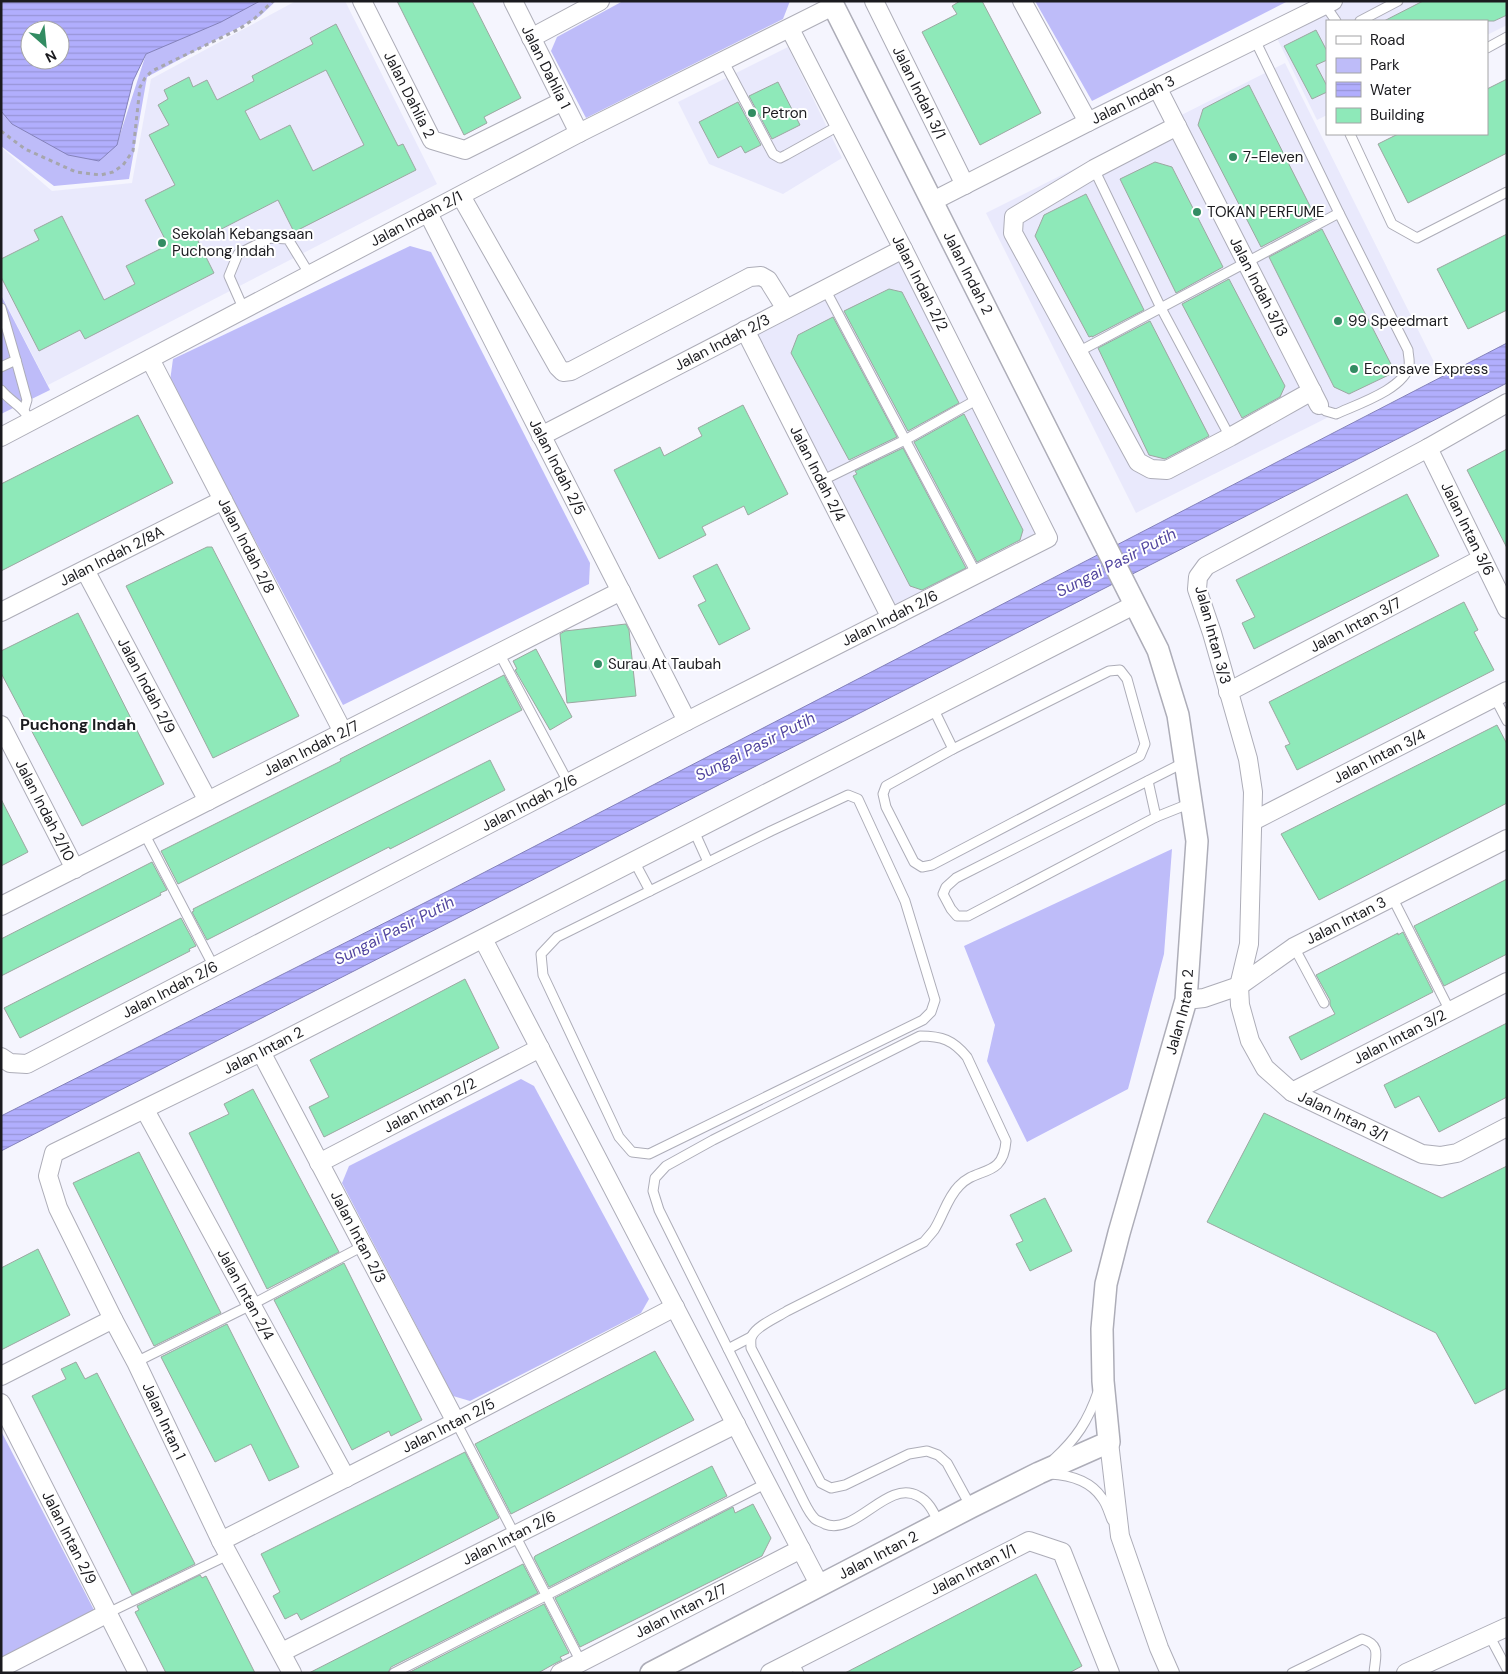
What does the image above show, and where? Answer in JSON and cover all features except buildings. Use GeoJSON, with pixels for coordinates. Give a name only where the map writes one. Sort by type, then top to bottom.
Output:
{"type":"FeatureCollection","features":[{"type":"Feature","properties":{"kind":"street","name":"Jalan Dahlia 2"},"geometry":{"type":"LineString","coordinates":[[362,1],[432,140],[465,150],[563,101]]}},
{"type":"Feature","properties":{"kind":"street","name":"Jalan Dahlia 1"},"geometry":{"type":"LineString","coordinates":[[513,1],[579,134]]}},
{"type":"Feature","properties":{"kind":"street"},"geometry":{"type":"LineString","coordinates":[[531,38],[600,1]]}},
{"type":"Feature","properties":{"kind":"street"},"geometry":{"type":"LineString","coordinates":[[1022,1],[1088,122]]}},
{"type":"Feature","properties":{"kind":"street","name":"Jalan Indah 3/1"},"geometry":{"type":"LineString","coordinates":[[878,3],[965,185]]}},
{"type":"Feature","properties":{"kind":"street","name":"Jalan Indah 2/1"},"geometry":{"type":"LineString","coordinates":[[1,437],[27,416],[150,359],[579,134],[790,29],[832,4]]}},
{"type":"Feature","properties":{"kind":"street","name":"Jalan Indah 2"},"geometry":{"type":"LineString","coordinates":[[832,4],[1125,584]]}},
{"type":"Feature","properties":{"kind":"street","name":"Jalan Indah 3"},"geometry":{"type":"LineString","coordinates":[[933,201],[1255,40],[1320,5]]}},
{"type":"Feature","properties":{"kind":"street","name":"Jalan Indah 2/2"},"geometry":{"type":"LineString","coordinates":[[790,29],[1048,538]]}},
{"type":"Feature","properties":{"kind":"street","name":"Jalan Indah 3/13"},"geometry":{"type":"LineString","coordinates":[[1158,89],[1315,398]]}},
{"type":"Feature","properties":{"kind":"street"},"geometry":{"type":"LineString","coordinates":[[1176,126],[1094,169],[1014,217],[1013,233],[1138,462],[1151,469],[1167,470],[1315,398]]}},
{"type":"Feature","properties":{"kind":"street"},"geometry":{"type":"LineString","coordinates":[[461,196],[558,367],[563,372],[571,371],[750,277],[761,276],[768,280],[786,309]]}},
{"type":"Feature","properties":{"kind":"street","name":"Jalan Indah 2/5"},"geometry":{"type":"LineString","coordinates":[[428,213],[686,721]]}},
{"type":"Feature","properties":{"kind":"street","name":"Jalan Indah 2/3"},"geometry":{"type":"LineString","coordinates":[[541,436],[903,249]]}},
{"type":"Feature","properties":{"kind":"street","name":"Jalan Indah 2/4"},"geometry":{"type":"LineString","coordinates":[[745,330],[891,618]]}},
{"type":"Feature","properties":{"kind":"street","name":"Jalan Indah 2/8"},"geometry":{"type":"LineString","coordinates":[[150,359],[343,732]]}},
{"type":"Feature","properties":{"kind":"street","name":"Jalan Intan 3/3"},"geometry":{"type":"LineString","coordinates":[[1239,986],[1249,944],[1253,792],[1248,759],[1212,633],[1197,589],[1198,577],[1206,566],[1428,448],[1507,403]]}},
{"type":"Feature","properties":{"kind":"street","name":"Jalan Intan 3/6"},"geometry":{"type":"LineString","coordinates":[[1428,448],[1507,609]]}},
{"type":"Feature","properties":{"kind":"street","name":"Jalan Indah 2/8A"},"geometry":{"type":"LineString","coordinates":[[1,612],[223,500]]}},
{"type":"Feature","properties":{"kind":"street","name":"Jalan Indah 2/6"},"geometry":{"type":"LineString","coordinates":[[6,1060],[27,1064],[686,721],[1048,538]]}},
{"type":"Feature","properties":{"kind":"street","name":"Jalan Intan 3/7"},"geometry":{"type":"LineString","coordinates":[[1228,692],[1481,559]]}},
{"type":"Feature","properties":{"kind":"street","name":"Jalan Indah 2/9"},"geometry":{"type":"LineString","coordinates":[[85,570],[208,801]]}},
{"type":"Feature","properties":{"kind":"street","name":"Jalan Intan 2"},"geometry":{"type":"LineString","coordinates":[[1125,584],[1158,650],[1178,715],[1197,841],[1186,1000],[1106,1284],[1102,1329],[1102,1381],[1120,1536],[1159,1648],[1170,1673]]}},
{"type":"Feature","properties":{"kind":"street","name":"Jalan Indah 2/7"},"geometry":{"type":"LineString","coordinates":[[1,906],[621,591]]}},
{"type":"Feature","properties":{"kind":"street","name":"Jalan Intan 2"},"geometry":{"type":"LineString","coordinates":[[51,1165],[54,1153],[261,1052],[1136,604]]}},
{"type":"Feature","properties":{"kind":"street","name":"Jalan Intan 3/4"},"geometry":{"type":"LineString","coordinates":[[1253,822],[1501,694]]}},
{"type":"Feature","properties":{"kind":"street","name":"Jalan Indah 2/10"},"geometry":{"type":"LineString","coordinates":[[1,725],[75,868]]}},
{"type":"Feature","properties":{"kind":"street","name":"Jalan Intan 3"},"geometry":{"type":"LineString","coordinates":[[1186,1000],[1204,998],[1239,986],[1294,947],[1507,839]]}},
{"type":"Feature","properties":{"kind":"street"},"geometry":{"type":"LineString","coordinates":[[483,939],[820,1586]]}},
{"type":"Feature","properties":{"kind":"street","name":"Jalan Intan 3/2"},"geometry":{"type":"LineString","coordinates":[[1292,1092],[1507,982]]}},
{"type":"Feature","properties":{"kind":"street","name":"Jalan Intan 3/1"},"geometry":{"type":"LineString","coordinates":[[1239,986],[1240,1005],[1250,1041],[1265,1068],[1292,1092],[1422,1154],[1440,1156],[1457,1153],[1507,1127]]}},
{"type":"Feature","properties":{"kind":"street","name":"Jalan Intan 2/2"},"geometry":{"type":"LineString","coordinates":[[319,1163],[540,1048]]}},
{"type":"Feature","properties":{"kind":"street","name":"Jalan Intan 2/3"},"geometry":{"type":"LineString","coordinates":[[261,1052],[456,1422]]}},
{"type":"Feature","properties":{"kind":"street","name":"Jalan Intan 2/4"},"geometry":{"type":"LineString","coordinates":[[145,1110],[346,1478]]}},
{"type":"Feature","properties":{"kind":"street","name":"Jalan Intan 1"},"geometry":{"type":"LineString","coordinates":[[51,1165],[48,1176],[58,1208],[113,1320],[136,1362],[224,1548],[292,1673]]}},
{"type":"Feature","properties":{"kind":"street","name":"Jalan Intan 2/5"},"geometry":{"type":"LineString","coordinates":[[224,1548],[346,1478],[675,1307]]}},
{"type":"Feature","properties":{"kind":"street"},"geometry":{"type":"LineString","coordinates":[[1,1376],[113,1320]]}},
{"type":"Feature","properties":{"kind":"street","name":"Jalan Intan 2/9"},"geometry":{"type":"LineString","coordinates":[[1,1403],[138,1673]]}},
{"type":"Feature","properties":{"kind":"street","name":"Jalan Intan 2/6"},"geometry":{"type":"LineString","coordinates":[[282,1652],[736,1424]]}},
{"type":"Feature","properties":{"kind":"street","name":"Jalan Intan 2"},"geometry":{"type":"LineString","coordinates":[[651,1673],[939,1523],[1039,1473],[1109,1442]]}},
{"type":"Feature","properties":{"kind":"street","name":"Jalan Intan 1/1"},"geometry":{"type":"LineString","coordinates":[[770,1673],[796,1667],[1029,1541],[1062,1552],[1107,1672]]}},
{"type":"Feature","properties":{"kind":"street","name":"Jalan Intan 2/7"},"geometry":{"type":"LineString","coordinates":[[560,1673],[801,1549]]}},
{"type":"Feature","properties":{"kind":"street"},"geometry":{"type":"LineString","coordinates":[[1,1668],[108,1613]]}},
{"type":"Feature","properties":{"kind":"street"},"geometry":{"type":"LineString","coordinates":[[1406,1673],[1507,1627]]}},
{"type":"Feature","properties":{"kind":"lane"},"geometry":{"type":"LineString","coordinates":[[1362,20],[1398,1]]}},
{"type":"Feature","properties":{"kind":"lane"},"geometry":{"type":"LineString","coordinates":[[1320,5],[1335,20]]}},
{"type":"Feature","properties":{"kind":"lane"},"geometry":{"type":"LineString","coordinates":[[1488,47],[1507,37]]}},
{"type":"Feature","properties":{"kind":"lane"},"geometry":{"type":"LineString","coordinates":[[1255,40],[1408,350],[1409,366],[1403,378],[1393,387],[1336,414],[1326,411],[1315,398]]}},
{"type":"Feature","properties":{"kind":"lane"},"geometry":{"type":"LineString","coordinates":[[724,62],[773,154],[780,158],[840,125]]}},
{"type":"Feature","properties":{"kind":"lane"},"geometry":{"type":"LineString","coordinates":[[1350,135],[1392,224],[1417,238],[1507,192]]}},
{"type":"Feature","properties":{"kind":"lane"},"geometry":{"type":"LineString","coordinates":[[1094,169],[1161,308],[1230,438]]}},
{"type":"Feature","properties":{"kind":"lane"},"geometry":{"type":"LineString","coordinates":[[1078,352],[1339,213]]}},
{"type":"Feature","properties":{"kind":"lane"},"geometry":{"type":"LineString","coordinates":[[244,310],[229,276],[238,254],[270,238],[288,238],[310,275]]}},
{"type":"Feature","properties":{"kind":"lane"},"geometry":{"type":"LineString","coordinates":[[825,289],[977,575]]}},
{"type":"Feature","properties":{"kind":"lane"},"geometry":{"type":"LineString","coordinates":[[1,308],[27,400],[27,416]]}},
{"type":"Feature","properties":{"kind":"lane"},"geometry":{"type":"LineString","coordinates":[[1,367],[16,360]]}},
{"type":"Feature","properties":{"kind":"lane"},"geometry":{"type":"LineString","coordinates":[[1,390],[27,416]]}},
{"type":"Feature","properties":{"kind":"lane"},"geometry":{"type":"LineString","coordinates":[[821,481],[905,440],[978,399]]}},
{"type":"Feature","properties":{"kind":"lane"},"geometry":{"type":"LineString","coordinates":[[499,653],[568,782]]}},
{"type":"Feature","properties":{"kind":"lane"},"geometry":{"type":"LineString","coordinates":[[1109,670],[1120,670],[1128,679],[1145,744],[1140,756],[932,865],[922,867],[914,862],[886,807],[883,794],[886,786],[953,749],[1109,670]]}},
{"type":"Feature","properties":{"kind":"lane"},"geometry":{"type":"LineString","coordinates":[[1501,694],[1507,721]]}},
{"type":"Feature","properties":{"kind":"lane"},"geometry":{"type":"LineString","coordinates":[[933,708],[953,749]]}},
{"type":"Feature","properties":{"kind":"lane"},"geometry":{"type":"LineString","coordinates":[[1185,762],[956,878],[946,887],[943,894],[951,910],[957,916],[968,916],[1156,817],[1192,803]]}},
{"type":"Feature","properties":{"kind":"lane"},"geometry":{"type":"LineString","coordinates":[[1148,781],[1156,817]]}},
{"type":"Feature","properties":{"kind":"lane"},"geometry":{"type":"LineString","coordinates":[[848,795],[858,799],[905,901],[935,1000],[931,1012],[923,1020],[649,1154],[632,1152],[619,1137],[551,993],[543,975],[540,954],[558,937],[708,862],[848,795]]}},
{"type":"Feature","properties":{"kind":"lane"},"geometry":{"type":"LineString","coordinates":[[694,831],[708,862]]}},
{"type":"Feature","properties":{"kind":"lane"},"geometry":{"type":"LineString","coordinates":[[144,833],[214,967]]}},
{"type":"Feature","properties":{"kind":"lane"},"geometry":{"type":"LineString","coordinates":[[634,861],[650,891]]}},
{"type":"Feature","properties":{"kind":"lane"},"geometry":{"type":"LineString","coordinates":[[1392,897],[1450,1012]]}},
{"type":"Feature","properties":{"kind":"lane"},"geometry":{"type":"LineString","coordinates":[[1294,947],[1324,1004]]}},
{"type":"Feature","properties":{"kind":"lane"},"geometry":{"type":"LineString","coordinates":[[728,1349],[751,1337],[756,1330],[787,1311],[924,1242],[934,1229],[951,1194],[960,1184],[973,1176],[986,1172],[998,1163],[1005,1154],[1006,1141],[967,1057],[957,1045],[934,1036],[920,1036],[666,1166],[655,1178],[653,1191],[659,1210],[728,1349],[804,1502],[816,1520],[831,1526],[844,1525],[894,1495],[908,1493],[918,1496],[929,1505],[939,1523]]}},
{"type":"Feature","properties":{"kind":"lane"},"geometry":{"type":"LineString","coordinates":[[136,1362],[251,1305],[363,1246]]}},
{"type":"Feature","properties":{"kind":"lane"},"geometry":{"type":"LineString","coordinates":[[751,1337],[751,1348],[756,1360],[821,1483],[831,1488],[845,1485],[909,1454],[927,1451],[938,1455],[947,1463],[971,1507]]}},
{"type":"Feature","properties":{"kind":"lane"},"geometry":{"type":"LineString","coordinates":[[1039,1473],[1079,1434],[1088,1419],[1102,1381]]}},
{"type":"Feature","properties":{"kind":"lane"},"geometry":{"type":"LineString","coordinates":[[456,1422],[516,1533],[581,1662]]}},
{"type":"Feature","properties":{"kind":"lane"},"geometry":{"type":"LineString","coordinates":[[1039,1473],[1068,1475],[1084,1482],[1102,1498],[1120,1536]]}},
{"type":"Feature","properties":{"kind":"lane"},"geometry":{"type":"LineString","coordinates":[[394,1673],[767,1483]]}},
{"type":"Feature","properties":{"kind":"lane"},"geometry":{"type":"LineString","coordinates":[[108,1613],[224,1548]]}},
{"type":"Feature","properties":{"kind":"lane"},"geometry":{"type":"LineString","coordinates":[[1489,1635],[1507,1669]]}},
{"type":"Feature","properties":{"kind":"lane"},"geometry":{"type":"LineString","coordinates":[[1292,1673],[1362,1639],[1369,1641],[1375,1649],[1374,1673]]}},
{"type":"Feature","properties":{"kind":"path"},"geometry":{"type":"LineString","coordinates":[[1,131],[25,149],[76,172],[101,175],[113,172],[123,165],[133,151],[140,87],[145,78],[159,68],[239,29],[254,19],[273,1]]}},
{"type":"Feature","properties":{"kind":"shaded area","name":"Sekolah Kebangsaan Puchong Indah"},"geometry":{"type":"Polygon","coordinates":[[[296,1],[345,1],[437,184],[48,385],[1,294],[1,147],[52,191],[132,183],[151,79],[296,1]]]}},
{"type":"Feature","properties":{"kind":"shaded area"},"geometry":{"type":"Polygon","coordinates":[[[1346,1],[1507,1],[1507,25],[1488,34],[1488,20],[1326,20],[1326,116],[1317,120],[1276,36],[1346,1]]]}},
{"type":"Feature","properties":{"kind":"shaded area"},"geometry":{"type":"Polygon","coordinates":[[[788,47],[842,158],[783,194],[709,164],[678,102],[788,47]]]}},
{"type":"Feature","properties":{"kind":"shaded area"},"geometry":{"type":"Polygon","coordinates":[[[1285,63],[1435,364],[1136,513],[986,213],[1285,63]]]}},
{"type":"Feature","properties":{"kind":"shaded area"},"geometry":{"type":"Polygon","coordinates":[[[900,257],[1040,537],[895,610],[754,333],[900,257]]]}},
{"type":"Feature","properties":{"kind":"green space"},"geometry":{"type":"Polygon","coordinates":[[[260,1],[276,1],[260,16],[147,77],[129,179],[54,186],[1,146],[1,111],[13,124],[99,161],[117,144],[146,54],[260,1]]]}},
{"type":"Feature","properties":{"kind":"green space"},"geometry":{"type":"Polygon","coordinates":[[[623,1],[790,1],[783,19],[586,118],[551,51],[557,37],[623,1]]]}},
{"type":"Feature","properties":{"kind":"green space"},"geometry":{"type":"Polygon","coordinates":[[[1035,1],[1288,1],[1092,101],[1035,1]]]}},
{"type":"Feature","properties":{"kind":"green space"},"geometry":{"type":"Polygon","coordinates":[[[410,246],[431,252],[590,563],[589,584],[343,705],[170,381],[173,359],[410,246]]]}},
{"type":"Feature","properties":{"kind":"green space"},"geometry":{"type":"Polygon","coordinates":[[[1,295],[50,390],[1,414],[1,295]]]}},
{"type":"Feature","properties":{"kind":"green space"},"geometry":{"type":"Polygon","coordinates":[[[1172,849],[1164,954],[1128,1089],[1027,1142],[987,1061],[995,1025],[964,946],[1172,849]]]}},
{"type":"Feature","properties":{"kind":"green space"},"geometry":{"type":"Polygon","coordinates":[[[521,1079],[534,1086],[649,1299],[641,1313],[470,1401],[453,1396],[342,1183],[349,1166],[521,1079]]]}},
{"type":"Feature","properties":{"kind":"green space"},"geometry":{"type":"Polygon","coordinates":[[[1,1431],[94,1610],[1,1661],[1,1431]]]}},
{"type":"Feature","properties":{"kind":"water"},"geometry":{"type":"Polygon","coordinates":[[[1,1],[260,1],[221,22],[146,54],[133,81],[117,145],[99,161],[68,155],[12,124],[1,111],[1,1]]]}},
{"type":"Feature","properties":{"kind":"water","name":"Sungai Pasir Putih"},"geometry":{"type":"Polygon","coordinates":[[[1507,343],[1507,383],[1,1151],[1,1116],[454,888],[1507,343]]]}},
{"type":"Feature","properties":{"kind":"place","name":"Petron"},"geometry":{"type":"Point","coordinates":[752,113]}},
{"type":"Feature","properties":{"kind":"place","name":"7-Eleven"},"geometry":{"type":"Point","coordinates":[1233,157]}},
{"type":"Feature","properties":{"kind":"place","name":"TOKAN PERFUME"},"geometry":{"type":"Point","coordinates":[1197,212]}},
{"type":"Feature","properties":{"kind":"place","name":"Sekolah Kebangsaan Puchong Indah"},"geometry":{"type":"Point","coordinates":[162,243]}},
{"type":"Feature","properties":{"kind":"place","name":"99 Speedmart"},"geometry":{"type":"Point","coordinates":[1338,321]}},
{"type":"Feature","properties":{"kind":"place","name":"Econsave Express"},"geometry":{"type":"Point","coordinates":[1354,369]}},
{"type":"Feature","properties":{"kind":"place","name":"Surau At Taubah"},"geometry":{"type":"Point","coordinates":[598,664]}},
{"type":"Feature","properties":{"kind":"district","name":"Puchong Indah"},"geometry":{"type":"Point","coordinates":[78,724]}}]}
